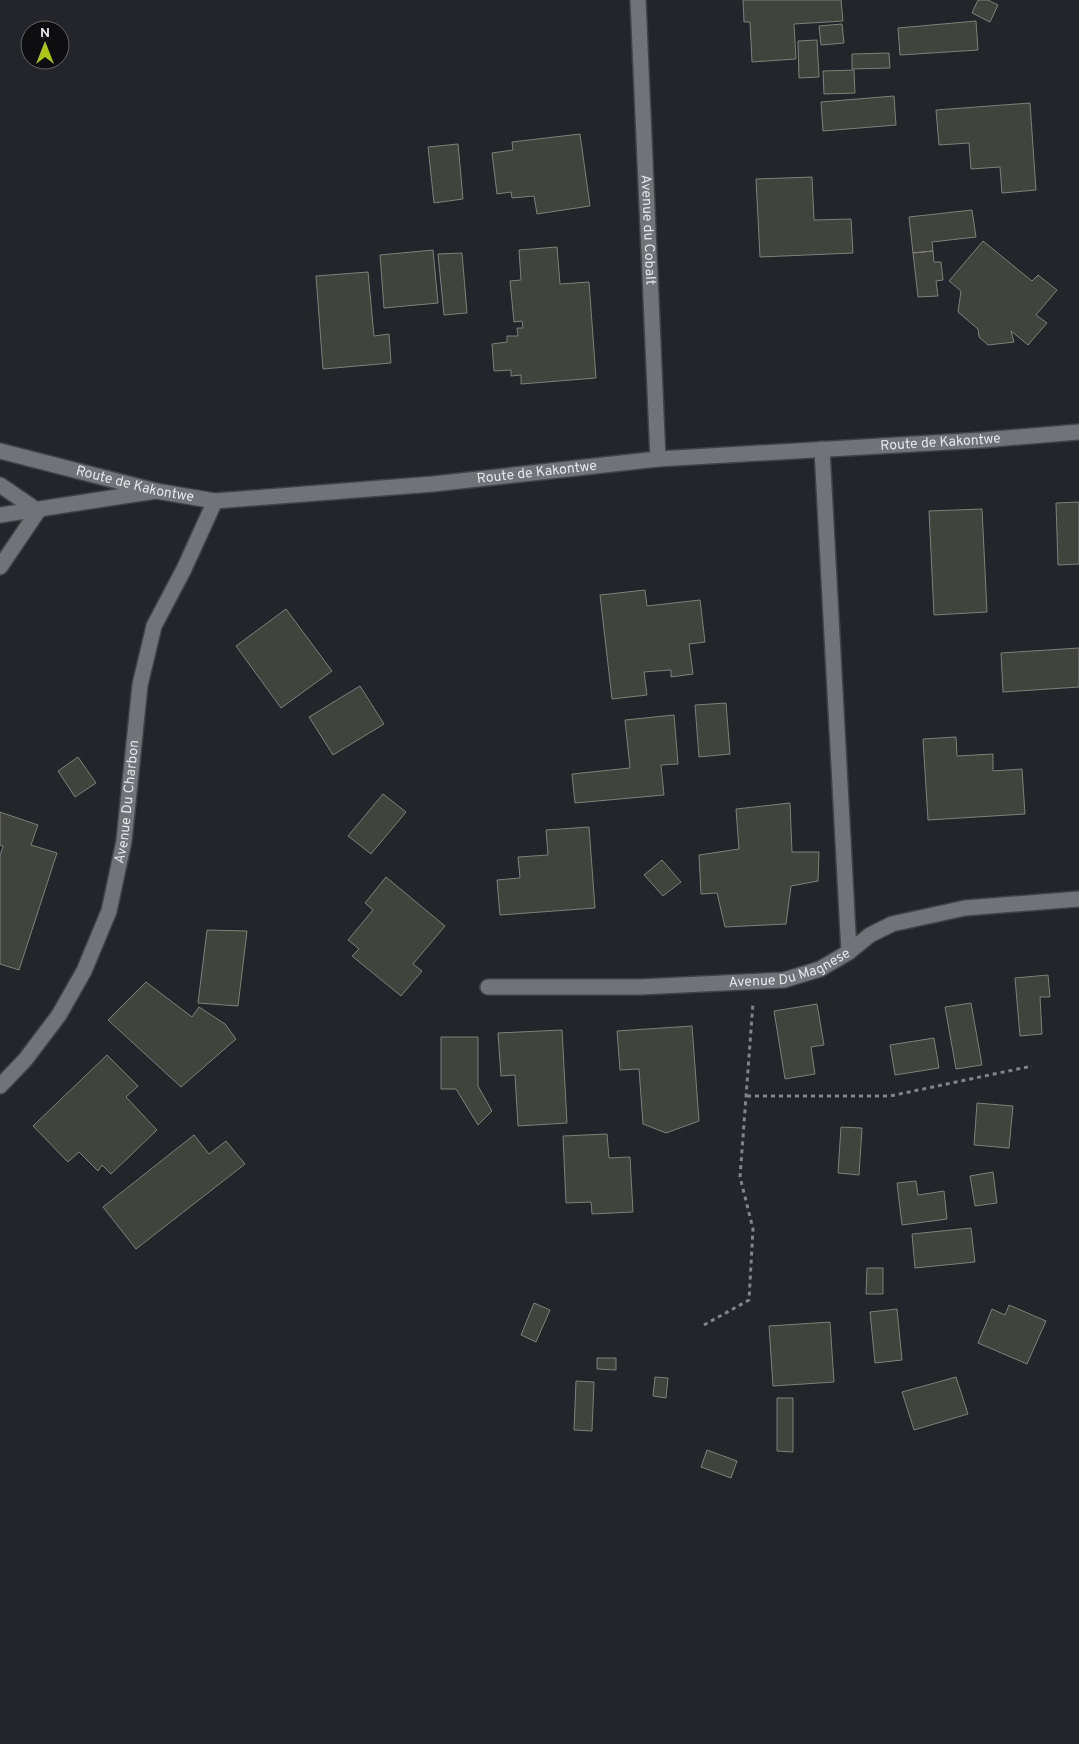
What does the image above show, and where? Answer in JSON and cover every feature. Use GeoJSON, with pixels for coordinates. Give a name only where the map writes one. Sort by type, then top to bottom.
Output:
{"type":"FeatureCollection","features":[{"type":"Feature","properties":{"kind":"street","name":"Avenue du Cobalt"},"geometry":{"type":"LineString","coordinates":[[638,0],[658,458]]}},
{"type":"Feature","properties":{"kind":"street","name":"Route de Kakontwe"},"geometry":{"type":"LineString","coordinates":[[0,451],[156,491],[215,501],[433,484],[658,458],[982,440],[1079,432]]}},
{"type":"Feature","properties":{"kind":"street"},"geometry":{"type":"LineString","coordinates":[[822,449],[849,952]]}},
{"type":"Feature","properties":{"kind":"street"},"geometry":{"type":"LineString","coordinates":[[0,485],[38,511]]}},
{"type":"Feature","properties":{"kind":"street"},"geometry":{"type":"LineString","coordinates":[[0,515],[38,511],[156,491]]}},
{"type":"Feature","properties":{"kind":"street","name":"Avenue Du Charbon"},"geometry":{"type":"LineString","coordinates":[[0,1086],[25,1060],[58,1016],[84,970],[109,911],[124,841],[140,685],[154,626],[184,569],[215,501]]}},
{"type":"Feature","properties":{"kind":"street"},"geometry":{"type":"LineString","coordinates":[[0,567],[38,511]]}},
{"type":"Feature","properties":{"kind":"street","name":"Avenue Du Magnese"},"geometry":{"type":"LineString","coordinates":[[488,987],[640,987],[784,980],[820,969],[849,952],[870,935],[892,924],[921,916],[965,908],[1079,899]]}},
{"type":"Feature","properties":{"kind":"path"},"geometry":{"type":"LineString","coordinates":[[704,1325],[749,1300],[753,1229],[740,1177],[754,982]]}},
{"type":"Feature","properties":{"kind":"path"},"geometry":{"type":"LineString","coordinates":[[747,1096],[890,1096],[1032,1066]]}},
{"type":"Feature","properties":{"kind":"building"},"geometry":{"type":"Polygon","coordinates":[[[743,0],[841,0],[843,21],[794,24],[796,59],[752,62],[750,22],[744,22],[743,0]]]}},
{"type":"Feature","properties":{"kind":"building"},"geometry":{"type":"Polygon","coordinates":[[[978,0],[988,0],[998,5],[990,22],[972,13],[978,0]]]}},
{"type":"Feature","properties":{"kind":"building"},"geometry":{"type":"Polygon","coordinates":[[[976,21],[978,50],[900,55],[898,28],[976,21]]]}},
{"type":"Feature","properties":{"kind":"building"},"geometry":{"type":"Polygon","coordinates":[[[842,24],[844,43],[821,45],[819,26],[842,24]]]}},
{"type":"Feature","properties":{"kind":"building"},"geometry":{"type":"Polygon","coordinates":[[[817,40],[819,77],[799,78],[798,41],[817,40]]]}},
{"type":"Feature","properties":{"kind":"building"},"geometry":{"type":"Polygon","coordinates":[[[889,53],[890,68],[852,69],[852,54],[889,53]]]}},
{"type":"Feature","properties":{"kind":"building"},"geometry":{"type":"Polygon","coordinates":[[[854,70],[855,93],[824,94],[823,71],[854,70]]]}},
{"type":"Feature","properties":{"kind":"building"},"geometry":{"type":"Polygon","coordinates":[[[894,96],[896,125],[823,131],[821,102],[894,96]]]}},
{"type":"Feature","properties":{"kind":"building"},"geometry":{"type":"Polygon","coordinates":[[[1030,103],[1036,190],[1002,193],[1000,167],[971,169],[969,143],[939,145],[936,110],[1030,103]]]}},
{"type":"Feature","properties":{"kind":"building"},"geometry":{"type":"Polygon","coordinates":[[[580,134],[590,206],[537,214],[534,196],[512,198],[511,192],[497,194],[492,153],[513,150],[512,142],[580,134]]]}},
{"type":"Feature","properties":{"kind":"building"},"geometry":{"type":"Polygon","coordinates":[[[458,144],[463,199],[434,203],[428,147],[458,144]]]}},
{"type":"Feature","properties":{"kind":"building"},"geometry":{"type":"Polygon","coordinates":[[[812,177],[814,220],[851,219],[853,253],[760,257],[756,179],[812,177]]]}},
{"type":"Feature","properties":{"kind":"building"},"geometry":{"type":"Polygon","coordinates":[[[972,210],[976,237],[932,242],[933,251],[913,253],[909,217],[972,210]]]}},
{"type":"Feature","properties":{"kind":"building"},"geometry":{"type":"Polygon","coordinates":[[[983,241],[1032,281],[1038,275],[1057,290],[1036,315],[1047,323],[1028,345],[1011,331],[1014,342],[988,345],[979,337],[978,329],[958,312],[961,291],[949,281],[983,241]]]}},
{"type":"Feature","properties":{"kind":"building"},"geometry":{"type":"Polygon","coordinates":[[[557,247],[560,284],[589,282],[596,378],[521,384],[521,375],[511,376],[511,370],[494,371],[492,344],[507,342],[507,336],[518,336],[517,328],[523,328],[522,321],[514,322],[510,281],[521,280],[519,250],[557,247]]]}},
{"type":"Feature","properties":{"kind":"building"},"geometry":{"type":"Polygon","coordinates":[[[433,250],[438,303],[384,308],[380,255],[433,250]]]}},
{"type":"Feature","properties":{"kind":"building"},"geometry":{"type":"Polygon","coordinates":[[[933,251],[934,262],[941,262],[943,280],[936,281],[938,296],[918,297],[913,253],[933,251]]]}},
{"type":"Feature","properties":{"kind":"building"},"geometry":{"type":"Polygon","coordinates":[[[462,253],[467,313],[444,315],[438,254],[462,253]]]}},
{"type":"Feature","properties":{"kind":"building"},"geometry":{"type":"Polygon","coordinates":[[[368,272],[374,336],[389,334],[391,363],[323,369],[316,276],[368,272]]]}},
{"type":"Feature","properties":{"kind":"building"},"geometry":{"type":"Polygon","coordinates":[[[1079,502],[1079,564],[1058,565],[1056,503],[1079,502]]]}},
{"type":"Feature","properties":{"kind":"building"},"geometry":{"type":"Polygon","coordinates":[[[982,509],[987,612],[934,615],[929,511],[982,509]]]}},
{"type":"Feature","properties":{"kind":"building"},"geometry":{"type":"Polygon","coordinates":[[[645,590],[647,606],[700,600],[705,642],[689,644],[693,674],[671,677],[671,670],[644,672],[647,695],[612,699],[600,595],[645,590]]]}},
{"type":"Feature","properties":{"kind":"building"},"geometry":{"type":"Polygon","coordinates":[[[286,609],[332,671],[281,708],[236,646],[286,609]]]}},
{"type":"Feature","properties":{"kind":"building"},"geometry":{"type":"Polygon","coordinates":[[[1079,648],[1079,687],[1003,692],[1001,653],[1079,648]]]}},
{"type":"Feature","properties":{"kind":"building"},"geometry":{"type":"Polygon","coordinates":[[[360,686],[384,724],[333,755],[309,717],[360,686]]]}},
{"type":"Feature","properties":{"kind":"building"},"geometry":{"type":"Polygon","coordinates":[[[726,703],[730,754],[699,757],[695,705],[726,703]]]}},
{"type":"Feature","properties":{"kind":"building"},"geometry":{"type":"Polygon","coordinates":[[[674,715],[678,764],[661,765],[664,795],[575,803],[572,774],[630,768],[625,720],[674,715]]]}},
{"type":"Feature","properties":{"kind":"building"},"geometry":{"type":"Polygon","coordinates":[[[956,737],[957,756],[993,754],[993,771],[1022,769],[1025,814],[928,820],[923,739],[956,737]]]}},
{"type":"Feature","properties":{"kind":"building"},"geometry":{"type":"Polygon","coordinates":[[[78,757],[96,783],[75,797],[58,771],[78,757]]]}},
{"type":"Feature","properties":{"kind":"building"},"geometry":{"type":"Polygon","coordinates":[[[383,794],[406,812],[371,854],[348,836],[383,794]]]}},
{"type":"Feature","properties":{"kind":"building"},"geometry":{"type":"Polygon","coordinates":[[[790,803],[792,852],[819,852],[818,881],[791,886],[786,924],[725,927],[717,893],[701,894],[699,855],[739,849],[736,809],[790,803]]]}},
{"type":"Feature","properties":{"kind":"building"},"geometry":{"type":"Polygon","coordinates":[[[0,812],[38,825],[31,845],[57,853],[19,970],[0,964],[0,856],[3,846],[0,845],[0,812]]]}},
{"type":"Feature","properties":{"kind":"building"},"geometry":{"type":"Polygon","coordinates":[[[589,827],[595,908],[500,915],[497,880],[520,878],[518,857],[548,855],[546,830],[589,827]]]}},
{"type":"Feature","properties":{"kind":"building"},"geometry":{"type":"Polygon","coordinates":[[[662,860],[681,882],[663,896],[644,875],[662,860]]]}},
{"type":"Feature","properties":{"kind":"building"},"geometry":{"type":"Polygon","coordinates":[[[386,877],[445,926],[413,964],[422,971],[401,996],[352,956],[359,949],[348,940],[373,910],[365,903],[386,877]]]}},
{"type":"Feature","properties":{"kind":"building"},"geometry":{"type":"Polygon","coordinates":[[[207,930],[247,931],[238,1006],[198,1003],[207,930]]]}},
{"type":"Feature","properties":{"kind":"building"},"geometry":{"type":"Polygon","coordinates":[[[1048,975],[1050,997],[1040,997],[1042,1034],[1020,1036],[1015,978],[1048,975]]]}},
{"type":"Feature","properties":{"kind":"building"},"geometry":{"type":"Polygon","coordinates":[[[146,982],[192,1017],[199,1007],[225,1024],[236,1039],[181,1087],[108,1020],[146,982]]]}},
{"type":"Feature","properties":{"kind":"building"},"geometry":{"type":"Polygon","coordinates":[[[971,1003],[982,1065],[956,1069],[945,1007],[971,1003]]]}},
{"type":"Feature","properties":{"kind":"building"},"geometry":{"type":"Polygon","coordinates":[[[817,1004],[824,1045],[811,1047],[815,1074],[785,1079],[774,1011],[817,1004]]]}},
{"type":"Feature","properties":{"kind":"building"},"geometry":{"type":"Polygon","coordinates":[[[692,1026],[699,1121],[666,1133],[643,1124],[639,1069],[620,1070],[617,1031],[692,1026]]]}},
{"type":"Feature","properties":{"kind":"building"},"geometry":{"type":"Polygon","coordinates":[[[562,1030],[567,1123],[518,1126],[515,1075],[501,1076],[498,1033],[562,1030]]]}},
{"type":"Feature","properties":{"kind":"building"},"geometry":{"type":"Polygon","coordinates":[[[441,1037],[478,1037],[478,1086],[492,1111],[478,1125],[456,1089],[441,1089],[441,1037]]]}},
{"type":"Feature","properties":{"kind":"building"},"geometry":{"type":"Polygon","coordinates":[[[934,1038],[939,1068],[895,1075],[890,1045],[934,1038]]]}},
{"type":"Feature","properties":{"kind":"building"},"geometry":{"type":"Polygon","coordinates":[[[107,1055],[138,1086],[126,1097],[157,1130],[111,1174],[102,1165],[98,1171],[79,1152],[68,1162],[33,1126],[107,1055]]]}},
{"type":"Feature","properties":{"kind":"building"},"geometry":{"type":"Polygon","coordinates":[[[977,1103],[1013,1106],[1009,1148],[974,1145],[977,1103]]]}},
{"type":"Feature","properties":{"kind":"building"},"geometry":{"type":"Polygon","coordinates":[[[841,1127],[862,1128],[859,1175],[838,1173],[841,1127]]]}},
{"type":"Feature","properties":{"kind":"building"},"geometry":{"type":"Polygon","coordinates":[[[607,1134],[609,1158],[630,1157],[633,1212],[592,1214],[591,1202],[566,1203],[563,1136],[607,1134]]]}},
{"type":"Feature","properties":{"kind":"building"},"geometry":{"type":"Polygon","coordinates":[[[194,1135],[209,1154],[226,1141],[245,1164],[136,1249],[103,1207],[194,1135]]]}},
{"type":"Feature","properties":{"kind":"building"},"geometry":{"type":"Polygon","coordinates":[[[993,1172],[997,1203],[975,1206],[970,1176],[993,1172]]]}},
{"type":"Feature","properties":{"kind":"building"},"geometry":{"type":"Polygon","coordinates":[[[916,1181],[918,1195],[944,1191],[947,1219],[902,1225],[897,1183],[916,1181]]]}},
{"type":"Feature","properties":{"kind":"building"},"geometry":{"type":"Polygon","coordinates":[[[971,1228],[975,1262],[915,1268],[912,1234],[971,1228]]]}},
{"type":"Feature","properties":{"kind":"building"},"geometry":{"type":"Polygon","coordinates":[[[867,1268],[883,1268],[883,1294],[866,1294],[867,1268]]]}},
{"type":"Feature","properties":{"kind":"building"},"geometry":{"type":"Polygon","coordinates":[[[534,1303],[550,1310],[536,1342],[521,1335],[534,1303]]]}},
{"type":"Feature","properties":{"kind":"building"},"geometry":{"type":"Polygon","coordinates":[[[1009,1305],[1046,1321],[1027,1364],[978,1343],[992,1309],[1005,1315],[1009,1305]]]}},
{"type":"Feature","properties":{"kind":"building"},"geometry":{"type":"Polygon","coordinates":[[[897,1309],[902,1360],[875,1363],[870,1312],[897,1309]]]}},
{"type":"Feature","properties":{"kind":"building"},"geometry":{"type":"Polygon","coordinates":[[[830,1322],[834,1382],[773,1386],[769,1326],[830,1322]]]}},
{"type":"Feature","properties":{"kind":"building"},"geometry":{"type":"Polygon","coordinates":[[[597,1358],[616,1358],[616,1370],[597,1369],[597,1358]]]}},
{"type":"Feature","properties":{"kind":"building"},"geometry":{"type":"Polygon","coordinates":[[[655,1377],[668,1378],[666,1398],[653,1396],[655,1377]]]}},
{"type":"Feature","properties":{"kind":"building"},"geometry":{"type":"Polygon","coordinates":[[[956,1377],[968,1414],[914,1430],[902,1392],[956,1377]]]}},
{"type":"Feature","properties":{"kind":"building"},"geometry":{"type":"Polygon","coordinates":[[[576,1381],[594,1382],[592,1431],[574,1430],[576,1381]]]}},
{"type":"Feature","properties":{"kind":"building"},"geometry":{"type":"Polygon","coordinates":[[[777,1398],[793,1398],[793,1452],[777,1451],[777,1398]]]}},
{"type":"Feature","properties":{"kind":"building"},"geometry":{"type":"Polygon","coordinates":[[[707,1450],[737,1461],[731,1478],[701,1467],[707,1450]]]}}]}
